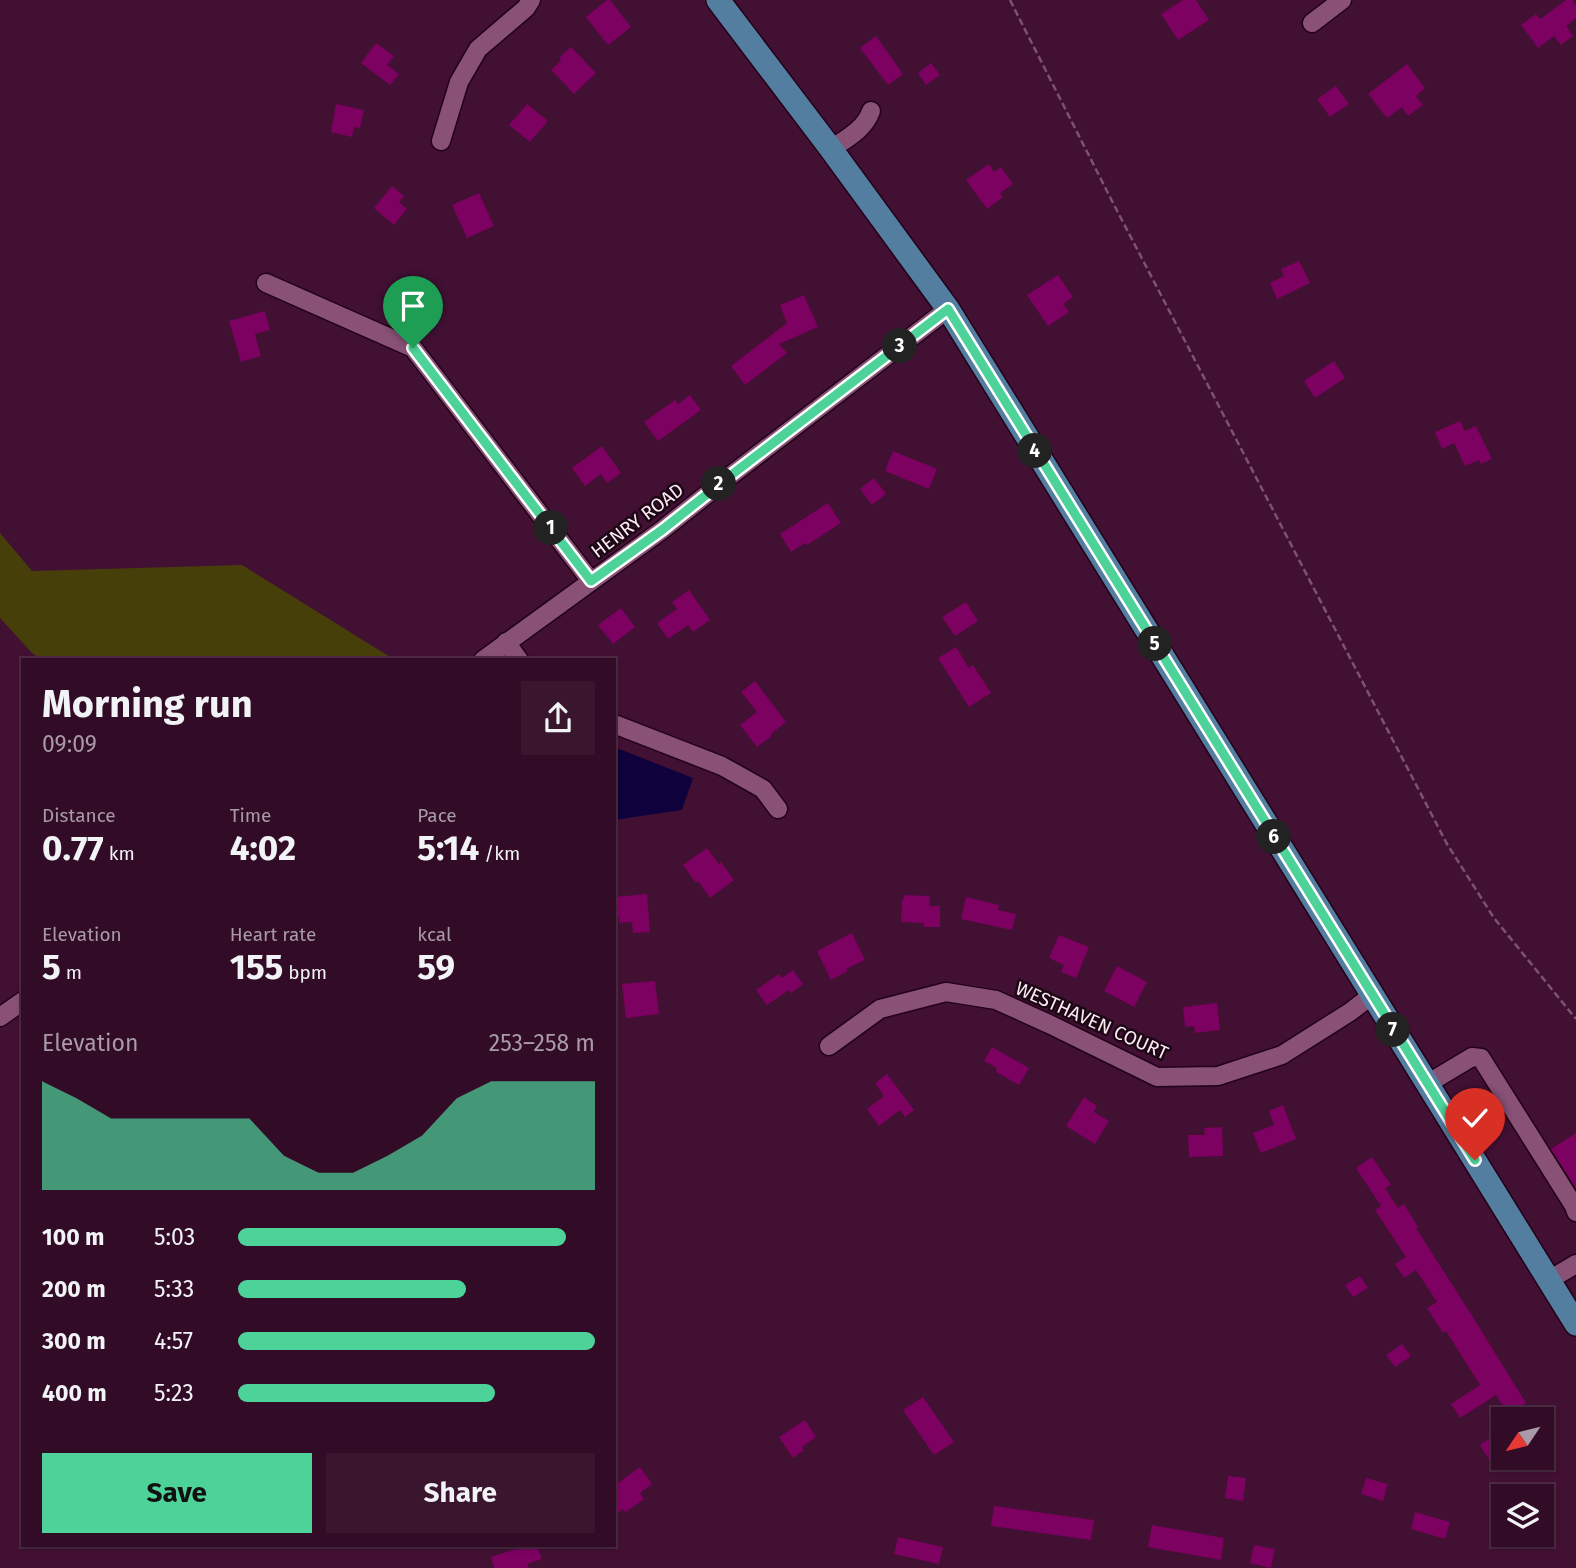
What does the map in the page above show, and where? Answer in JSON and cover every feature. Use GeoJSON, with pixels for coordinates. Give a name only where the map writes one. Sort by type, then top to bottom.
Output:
{"type":"FeatureCollection","features":[{"type":"Feature","properties":{"kind":"main road"},"geometry":{"type":"LineString","coordinates":[[718,0],[948,309],[1576,1324]]}},
{"type":"Feature","properties":{"kind":"street"},"geometry":{"type":"LineString","coordinates":[[441,141],[459,82],[478,49],[526,8],[531,0]]}},
{"type":"Feature","properties":{"kind":"street"},"geometry":{"type":"LineString","coordinates":[[1312,23],[1342,0]]}},
{"type":"Feature","properties":{"kind":"street"},"geometry":{"type":"LineString","coordinates":[[831,149],[857,131],[869,118],[871,111]]}},
{"type":"Feature","properties":{"kind":"street"},"geometry":{"type":"LineString","coordinates":[[266,284],[413,348],[591,581]]}},
{"type":"Feature","properties":{"kind":"street","name":"HENRY ROAD"},"geometry":{"type":"LineString","coordinates":[[486,658],[662,530],[948,309]]}},
{"type":"Feature","properties":{"kind":"street"},"geometry":{"type":"LineString","coordinates":[[506,642],[518,658]]}},
{"type":"Feature","properties":{"kind":"street"},"geometry":{"type":"LineString","coordinates":[[616,725],[722,766],[764,789],[778,809]]}},
{"type":"Feature","properties":{"kind":"street","name":"WESTHAVEN COURT"},"geometry":{"type":"LineString","coordinates":[[829,1046],[880,1009],[946,992],[996,1000],[1157,1077],[1218,1076],[1282,1055],[1372,995]]}},
{"type":"Feature","properties":{"kind":"street"},"geometry":{"type":"LineString","coordinates":[[0,1017],[21,1002]]}},
{"type":"Feature","properties":{"kind":"street"},"geometry":{"type":"LineString","coordinates":[[1427,1084],[1472,1057],[1481,1058],[1576,1212]]}},
{"type":"Feature","properties":{"kind":"street"},"geometry":{"type":"LineString","coordinates":[[1549,1280],[1576,1265]]}},
{"type":"Feature","properties":{"kind":"path"},"geometry":{"type":"LineString","coordinates":[[1010,0],[1447,844],[1494,918],[1576,1019]]}},
{"type":"Feature","properties":{"kind":"shaded area"},"geometry":{"type":"Polygon","coordinates":[[[0,533],[32,571],[242,565],[392,658],[38,658],[0,618],[0,533]]]}},
{"type":"Feature","properties":{"kind":"shaded area"},"geometry":{"type":"Polygon","coordinates":[[[616,748],[693,778],[682,810],[616,820],[616,748]]]}},
{"type":"Feature","properties":{"kind":"building"},"geometry":{"type":"Polygon","coordinates":[[[610,0],[631,27],[608,45],[586,17],[610,0]]]}},
{"type":"Feature","properties":{"kind":"building"},"geometry":{"type":"Polygon","coordinates":[[[1183,0],[1196,0],[1209,20],[1178,40],[1161,14],[1183,0]]]}},
{"type":"Feature","properties":{"kind":"building"},"geometry":{"type":"Polygon","coordinates":[[[1566,0],[1572,0],[1576,5],[1576,18],[1566,26],[1573,36],[1561,45],[1554,36],[1538,48],[1521,25],[1536,14],[1540,19],[1566,0]]]}},
{"type":"Feature","properties":{"kind":"building"},"geometry":{"type":"Polygon","coordinates":[[[876,36],[903,74],[888,85],[860,48],[876,36]]]}},
{"type":"Feature","properties":{"kind":"building"},"geometry":{"type":"Polygon","coordinates":[[[376,43],[394,56],[387,65],[399,74],[390,85],[361,63],[376,43]]]}},
{"type":"Feature","properties":{"kind":"building"},"geometry":{"type":"Polygon","coordinates":[[[571,47],[596,73],[574,94],[551,70],[571,47]]]}},
{"type":"Feature","properties":{"kind":"building"},"geometry":{"type":"Polygon","coordinates":[[[931,63],[940,75],[926,85],[918,73],[931,63]]]}},
{"type":"Feature","properties":{"kind":"building"},"geometry":{"type":"Polygon","coordinates":[[[1407,64],[1425,88],[1416,96],[1423,105],[1408,116],[1402,107],[1387,118],[1368,94],[1407,64]]]}},
{"type":"Feature","properties":{"kind":"building"},"geometry":{"type":"Polygon","coordinates":[[[1336,86],[1349,104],[1330,117],[1317,99],[1336,86]]]}},
{"type":"Feature","properties":{"kind":"building"},"geometry":{"type":"Polygon","coordinates":[[[336,104],[364,110],[360,128],[354,127],[352,137],[331,132],[336,104]]]}},
{"type":"Feature","properties":{"kind":"building"},"geometry":{"type":"Polygon","coordinates":[[[527,104],[548,121],[530,142],[509,125],[527,104]]]}},
{"type":"Feature","properties":{"kind":"building"},"geometry":{"type":"Polygon","coordinates":[[[989,164],[994,172],[1001,167],[1013,184],[1000,193],[1003,197],[987,209],[966,180],[989,164]]]}},
{"type":"Feature","properties":{"kind":"building"},"geometry":{"type":"Polygon","coordinates":[[[392,186],[404,196],[399,202],[407,209],[394,225],[374,208],[392,186]]]}},
{"type":"Feature","properties":{"kind":"building"},"geometry":{"type":"Polygon","coordinates":[[[479,193],[494,226],[467,238],[452,205],[479,193]]]}},
{"type":"Feature","properties":{"kind":"building"},"geometry":{"type":"Polygon","coordinates":[[[1299,261],[1310,283],[1277,299],[1270,283],[1284,276],[1281,269],[1299,261]]]}},
{"type":"Feature","properties":{"kind":"building"},"geometry":{"type":"Polygon","coordinates":[[[1058,275],[1073,297],[1063,304],[1069,312],[1048,326],[1027,295],[1058,275]]]}},
{"type":"Feature","properties":{"kind":"building"},"geometry":{"type":"Polygon","coordinates":[[[804,295],[818,327],[779,344],[787,353],[745,385],[731,366],[787,323],[780,305],[804,295]]]}},
{"type":"Feature","properties":{"kind":"building"},"geometry":{"type":"Polygon","coordinates":[[[265,311],[270,330],[255,334],[261,356],[241,362],[229,321],[265,311]]]}},
{"type":"Feature","properties":{"kind":"building"},"geometry":{"type":"Polygon","coordinates":[[[1334,361],[1345,378],[1315,398],[1304,381],[1334,361]]]}},
{"type":"Feature","properties":{"kind":"building"},"geometry":{"type":"Polygon","coordinates":[[[690,395],[701,410],[658,441],[644,422],[675,400],[678,404],[690,395]]]}},
{"type":"Feature","properties":{"kind":"building"},"geometry":{"type":"Polygon","coordinates":[[[1460,421],[1465,431],[1476,426],[1492,459],[1481,464],[1479,460],[1465,466],[1454,443],[1442,449],[1435,432],[1460,421]]]}},
{"type":"Feature","properties":{"kind":"building"},"geometry":{"type":"Polygon","coordinates":[[[602,446],[621,473],[607,483],[601,474],[585,486],[572,468],[602,446]]]}},
{"type":"Feature","properties":{"kind":"building"},"geometry":{"type":"Polygon","coordinates":[[[893,451],[937,469],[929,489],[885,471],[893,451]]]}},
{"type":"Feature","properties":{"kind":"building"},"geometry":{"type":"Polygon","coordinates":[[[874,478],[886,494],[872,505],[860,489],[874,478]]]}},
{"type":"Feature","properties":{"kind":"building"},"geometry":{"type":"Polygon","coordinates":[[[828,503],[841,523],[791,552],[780,534],[828,503]]]}},
{"type":"Feature","properties":{"kind":"building"},"geometry":{"type":"Polygon","coordinates":[[[689,590],[710,620],[693,632],[688,625],[668,639],[657,623],[677,609],[672,602],[689,590]]]}},
{"type":"Feature","properties":{"kind":"building"},"geometry":{"type":"Polygon","coordinates":[[[966,602],[978,621],[955,636],[942,617],[966,602]]]}},
{"type":"Feature","properties":{"kind":"building"},"geometry":{"type":"Polygon","coordinates":[[[621,608],[635,627],[613,644],[598,625],[621,608]]]}},
{"type":"Feature","properties":{"kind":"building"},"geometry":{"type":"Polygon","coordinates":[[[956,647],[969,668],[973,665],[991,693],[969,707],[938,658],[956,647]]]}},
{"type":"Feature","properties":{"kind":"building"},"geometry":{"type":"Polygon","coordinates":[[[755,681],[786,722],[757,747],[740,725],[757,712],[741,692],[755,681]]]}},
{"type":"Feature","properties":{"kind":"building"},"geometry":{"type":"Polygon","coordinates":[[[707,848],[734,880],[710,898],[683,865],[707,848]]]}},
{"type":"Feature","properties":{"kind":"building"},"geometry":{"type":"Polygon","coordinates":[[[647,894],[650,932],[633,933],[632,922],[619,923],[619,917],[616,918],[616,897],[647,894]]]}},
{"type":"Feature","properties":{"kind":"building"},"geometry":{"type":"Polygon","coordinates":[[[904,895],[930,896],[929,906],[940,906],[940,927],[901,922],[904,895]]]}},
{"type":"Feature","properties":{"kind":"building"},"geometry":{"type":"Polygon","coordinates":[[[966,897],[999,905],[998,910],[1016,914],[1012,930],[961,919],[966,897]]]}},
{"type":"Feature","properties":{"kind":"building"},"geometry":{"type":"Polygon","coordinates":[[[852,933],[865,960],[831,980],[817,951],[852,933]]]}},
{"type":"Feature","properties":{"kind":"building"},"geometry":{"type":"Polygon","coordinates":[[[1059,935],[1089,947],[1076,978],[1061,972],[1064,965],[1049,958],[1059,935]]]}},
{"type":"Feature","properties":{"kind":"building"},"geometry":{"type":"Polygon","coordinates":[[[1117,966],[1147,982],[1134,1007],[1104,991],[1117,966]]]}},
{"type":"Feature","properties":{"kind":"building"},"geometry":{"type":"Polygon","coordinates":[[[793,970],[803,984],[767,1005],[756,990],[779,974],[782,978],[793,970]]]}},
{"type":"Feature","properties":{"kind":"building"},"geometry":{"type":"Polygon","coordinates":[[[655,981],[659,1014],[626,1018],[622,984],[655,981]]]}},
{"type":"Feature","properties":{"kind":"building"},"geometry":{"type":"Polygon","coordinates":[[[1217,1003],[1220,1030],[1195,1033],[1194,1026],[1185,1027],[1183,1007],[1217,1003]]]}},
{"type":"Feature","properties":{"kind":"building"},"geometry":{"type":"Polygon","coordinates":[[[992,1047],[1029,1068],[1019,1085],[996,1072],[997,1068],[984,1061],[992,1047]]]}},
{"type":"Feature","properties":{"kind":"building"},"geometry":{"type":"Polygon","coordinates":[[[887,1074],[914,1110],[905,1117],[900,1110],[879,1126],[867,1109],[884,1096],[875,1083],[887,1074]]]}},
{"type":"Feature","properties":{"kind":"building"},"geometry":{"type":"Polygon","coordinates":[[[1084,1097],[1097,1106],[1094,1112],[1109,1121],[1095,1144],[1066,1126],[1084,1097]]]}},
{"type":"Feature","properties":{"kind":"building"},"geometry":{"type":"Polygon","coordinates":[[[1283,1105],[1296,1139],[1261,1153],[1253,1133],[1274,1125],[1269,1111],[1283,1105]]]}},
{"type":"Feature","properties":{"kind":"building"},"geometry":{"type":"Polygon","coordinates":[[[1222,1127],[1223,1156],[1189,1157],[1188,1135],[1205,1135],[1204,1128],[1222,1127]]]}},
{"type":"Feature","properties":{"kind":"building"},"geometry":{"type":"Polygon","coordinates":[[[1576,1133],[1576,1188],[1551,1149],[1576,1133]]]}},
{"type":"Feature","properties":{"kind":"building"},"geometry":{"type":"Polygon","coordinates":[[[1372,1157],[1391,1185],[1385,1188],[1398,1208],[1404,1204],[1418,1227],[1416,1228],[1526,1403],[1519,1407],[1504,1407],[1496,1395],[1460,1418],[1451,1404],[1480,1385],[1446,1331],[1443,1333],[1427,1308],[1437,1302],[1416,1270],[1404,1278],[1395,1264],[1406,1257],[1375,1210],[1381,1206],[1356,1168],[1372,1157]]]}},
{"type":"Feature","properties":{"kind":"building"},"geometry":{"type":"Polygon","coordinates":[[[1360,1276],[1368,1288],[1353,1297],[1345,1285],[1360,1276]]]}},
{"type":"Feature","properties":{"kind":"building"},"geometry":{"type":"Polygon","coordinates":[[[1402,1344],[1411,1356],[1395,1367],[1386,1355],[1402,1344]]]}},
{"type":"Feature","properties":{"kind":"building"},"geometry":{"type":"Polygon","coordinates":[[[923,1397],[954,1442],[934,1455],[903,1410],[923,1397]]]}},
{"type":"Feature","properties":{"kind":"building"},"geometry":{"type":"Polygon","coordinates":[[[805,1420],[816,1437],[793,1458],[779,1437],[805,1420]]]}},
{"type":"Feature","properties":{"kind":"building"},"geometry":{"type":"Polygon","coordinates":[[[1491,1437],[1490,1461],[1480,1445],[1491,1437]]]}},
{"type":"Feature","properties":{"kind":"building"},"geometry":{"type":"Polygon","coordinates":[[[640,1467],[652,1484],[640,1493],[644,1499],[626,1512],[623,1509],[616,1514],[616,1485],[640,1467]]]}},
{"type":"Feature","properties":{"kind":"building"},"geometry":{"type":"Polygon","coordinates":[[[1228,1476],[1246,1478],[1243,1501],[1225,1498],[1228,1476]]]}},
{"type":"Feature","properties":{"kind":"building"},"geometry":{"type":"Polygon","coordinates":[[[1366,1478],[1388,1484],[1383,1501],[1361,1494],[1366,1478]]]}},
{"type":"Feature","properties":{"kind":"building"},"geometry":{"type":"Polygon","coordinates":[[[994,1506],[1094,1520],[1091,1540],[991,1526],[994,1506]]]}},
{"type":"Feature","properties":{"kind":"building"},"geometry":{"type":"Polygon","coordinates":[[[1415,1512],[1450,1522],[1445,1539],[1411,1529],[1415,1512]]]}},
{"type":"Feature","properties":{"kind":"building"},"geometry":{"type":"Polygon","coordinates":[[[1152,1525],[1224,1538],[1221,1560],[1148,1547],[1152,1525]]]}},
{"type":"Feature","properties":{"kind":"building"},"geometry":{"type":"Polygon","coordinates":[[[898,1537],[943,1547],[939,1564],[894,1554],[898,1537]]]}},
{"type":"Feature","properties":{"kind":"building"},"geometry":{"type":"Polygon","coordinates":[[[1254,1545],[1275,1549],[1271,1568],[1250,1563],[1254,1545]]]}},
{"type":"Feature","properties":{"kind":"building"},"geometry":{"type":"Polygon","coordinates":[[[522,1547],[538,1547],[542,1559],[527,1564],[529,1568],[494,1568],[491,1557],[522,1547]]]}},
{"type":"Feature","properties":{"kind":"route"},"geometry":{"type":"LineString","coordinates":[[413,348],[591,581],[662,530],[948,309],[1475,1160]]}}]}
